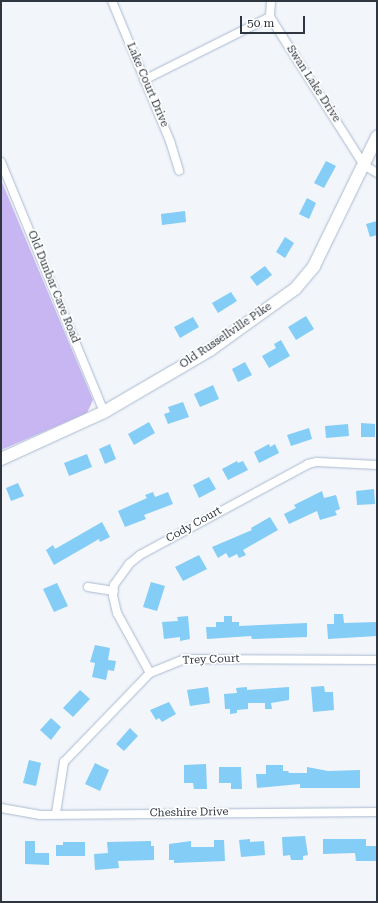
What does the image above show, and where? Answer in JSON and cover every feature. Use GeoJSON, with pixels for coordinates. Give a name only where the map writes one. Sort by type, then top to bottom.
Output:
{"type":"FeatureCollection","features":[{"type":"Feature","properties":{"kind":"street","name":"Lake Court Drive"},"geometry":{"type":"LineString","coordinates":[[112,1],[180,170]]}},
{"type":"Feature","properties":{"kind":"street"},"geometry":{"type":"LineString","coordinates":[[144,80],[270,18],[271,1]]}},
{"type":"Feature","properties":{"kind":"street","name":"Swan Lake Drive"},"geometry":{"type":"LineString","coordinates":[[270,18],[364,165]]}},
{"type":"Feature","properties":{"kind":"street","name":"Old Russellville Pike"},"geometry":{"type":"LineString","coordinates":[[1,459],[104,412],[210,350],[295,289],[314,266],[377,137]]}},
{"type":"Feature","properties":{"kind":"street","name":"Old Dunbar Cave Road"},"geometry":{"type":"LineString","coordinates":[[1,162],[104,412]]}},
{"type":"Feature","properties":{"kind":"street"},"geometry":{"type":"LineString","coordinates":[[364,165],[377,173]]}},
{"type":"Feature","properties":{"kind":"street","name":"Cody Court"},"geometry":{"type":"LineString","coordinates":[[114,590],[114,585],[129,564],[140,555],[299,468],[317,462],[377,465]]}},
{"type":"Feature","properties":{"kind":"street"},"geometry":{"type":"LineString","coordinates":[[88,587],[114,590],[117,613],[150,673]]}},
{"type":"Feature","properties":{"kind":"street","name":"Trey Court"},"geometry":{"type":"LineString","coordinates":[[56,813],[64,762],[150,673],[185,659],[377,660]]}},
{"type":"Feature","properties":{"kind":"street","name":"Cheshire Drive"},"geometry":{"type":"LineString","coordinates":[[1,808],[40,814],[377,812]]}},
{"type":"Feature","properties":{"kind":"shaded area"},"geometry":{"type":"Polygon","coordinates":[[[1,180],[93,400],[87,413],[1,450],[1,180]]]}},
{"type":"Feature","properties":{"kind":"building"},"geometry":{"type":"Polygon","coordinates":[[[326,161],[336,166],[324,188],[314,183],[326,161]]]}},
{"type":"Feature","properties":{"kind":"building"},"geometry":{"type":"Polygon","coordinates":[[[307,198],[316,203],[309,219],[299,214],[307,198]]]}},
{"type":"Feature","properties":{"kind":"building"},"geometry":{"type":"Polygon","coordinates":[[[185,211],[186,222],[162,225],[161,214],[185,211]]]}},
{"type":"Feature","properties":{"kind":"building"},"geometry":{"type":"Polygon","coordinates":[[[377,221],[377,235],[370,237],[366,224],[377,221]]]}},
{"type":"Feature","properties":{"kind":"building"},"geometry":{"type":"Polygon","coordinates":[[[285,237],[294,243],[285,258],[276,252],[285,237]]]}},
{"type":"Feature","properties":{"kind":"building"},"geometry":{"type":"Polygon","coordinates":[[[265,266],[272,275],[257,286],[250,277],[265,266]]]}},
{"type":"Feature","properties":{"kind":"building"},"geometry":{"type":"Polygon","coordinates":[[[231,292],[237,301],[218,313],[212,303],[231,292]]]}},
{"type":"Feature","properties":{"kind":"building"},"geometry":{"type":"Polygon","coordinates":[[[306,316],[314,329],[296,340],[288,327],[306,316]]]}},
{"type":"Feature","properties":{"kind":"building"},"geometry":{"type":"Polygon","coordinates":[[[193,317],[199,327],[180,338],[174,327],[193,317]]]}},
{"type":"Feature","properties":{"kind":"building"},"geometry":{"type":"Polygon","coordinates":[[[281,340],[290,356],[269,368],[262,356],[276,348],[274,344],[281,340]]]}},
{"type":"Feature","properties":{"kind":"building"},"geometry":{"type":"Polygon","coordinates":[[[245,362],[252,375],[238,382],[232,369],[245,362]]]}},
{"type":"Feature","properties":{"kind":"building"},"geometry":{"type":"Polygon","coordinates":[[[213,385],[219,399],[200,407],[194,394],[213,385]]]}},
{"type":"Feature","properties":{"kind":"building"},"geometry":{"type":"Polygon","coordinates":[[[183,402],[189,417],[168,424],[164,414],[170,412],[168,407],[183,402]]]}},
{"type":"Feature","properties":{"kind":"building"},"geometry":{"type":"Polygon","coordinates":[[[149,422],[155,433],[134,445],[128,434],[149,422]]]}},
{"type":"Feature","properties":{"kind":"building"},"geometry":{"type":"Polygon","coordinates":[[[361,423],[375,424],[375,437],[361,437],[361,423]]]}},
{"type":"Feature","properties":{"kind":"building"},"geometry":{"type":"Polygon","coordinates":[[[348,424],[349,436],[326,438],[325,426],[348,424]]]}},
{"type":"Feature","properties":{"kind":"building"},"geometry":{"type":"Polygon","coordinates":[[[309,428],[312,439],[291,446],[287,435],[309,428]]]}},
{"type":"Feature","properties":{"kind":"building"},"geometry":{"type":"Polygon","coordinates":[[[110,444],[116,459],[105,464],[99,449],[110,444]]]}},
{"type":"Feature","properties":{"kind":"building"},"geometry":{"type":"Polygon","coordinates":[[[269,444],[270,447],[275,444],[279,453],[259,463],[254,452],[269,444]]]}},
{"type":"Feature","properties":{"kind":"building"},"geometry":{"type":"Polygon","coordinates":[[[87,454],[92,467],[69,476],[64,463],[87,454]]]}},
{"type":"Feature","properties":{"kind":"building"},"geometry":{"type":"Polygon","coordinates":[[[237,461],[238,463],[243,461],[248,470],[228,480],[222,469],[237,461]]]}},
{"type":"Feature","properties":{"kind":"building"},"geometry":{"type":"Polygon","coordinates":[[[209,477],[216,489],[199,498],[193,485],[209,477]]]}},
{"type":"Feature","properties":{"kind":"building"},"geometry":{"type":"Polygon","coordinates":[[[18,483],[24,496],[11,501],[6,488],[18,483]]]}},
{"type":"Feature","properties":{"kind":"building"},"geometry":{"type":"Polygon","coordinates":[[[374,489],[375,504],[357,505],[356,491],[374,489]]]}},
{"type":"Feature","properties":{"kind":"building"},"geometry":{"type":"Polygon","coordinates":[[[322,491],[324,498],[336,495],[340,509],[335,511],[337,515],[320,520],[317,511],[289,524],[284,514],[296,508],[294,505],[322,491]]]}},
{"type":"Feature","properties":{"kind":"building"},"geometry":{"type":"Polygon","coordinates":[[[153,492],[155,497],[168,492],[173,504],[144,515],[146,519],[125,527],[118,511],[147,498],[145,495],[153,492]]]}},
{"type":"Feature","properties":{"kind":"building"},"geometry":{"type":"Polygon","coordinates":[[[270,517],[278,530],[243,550],[246,555],[239,558],[237,554],[229,558],[226,553],[218,558],[212,547],[252,530],[251,528],[270,517]]]}},
{"type":"Feature","properties":{"kind":"building"},"geometry":{"type":"Polygon","coordinates":[[[102,522],[110,537],[100,542],[99,539],[54,565],[46,550],[53,545],[55,549],[102,522]]]}},
{"type":"Feature","properties":{"kind":"building"},"geometry":{"type":"Polygon","coordinates":[[[199,555],[207,569],[183,581],[175,567],[199,555]]]}},
{"type":"Feature","properties":{"kind":"building"},"geometry":{"type":"Polygon","coordinates":[[[151,582],[165,586],[157,611],[143,607],[151,582]]]}},
{"type":"Feature","properties":{"kind":"building"},"geometry":{"type":"Polygon","coordinates":[[[57,583],[68,606],[54,612],[43,589],[57,583]]]}},
{"type":"Feature","properties":{"kind":"building"},"geometry":{"type":"Polygon","coordinates":[[[334,614],[343,614],[344,623],[377,622],[377,636],[328,639],[327,624],[334,624],[334,614]]]}},
{"type":"Feature","properties":{"kind":"building"},"geometry":{"type":"Polygon","coordinates":[[[188,616],[190,639],[180,641],[180,637],[164,639],[162,622],[178,621],[177,617],[188,616]]]}},
{"type":"Feature","properties":{"kind":"building"},"geometry":{"type":"Polygon","coordinates":[[[224,616],[232,616],[232,622],[239,622],[239,626],[307,623],[307,637],[252,639],[251,636],[207,639],[206,627],[216,627],[216,622],[224,622],[224,616]]]}},
{"type":"Feature","properties":{"kind":"building"},"geometry":{"type":"Polygon","coordinates":[[[95,645],[110,648],[108,660],[116,661],[114,671],[108,670],[106,680],[92,677],[95,663],[90,662],[95,645]]]}},
{"type":"Feature","properties":{"kind":"building"},"geometry":{"type":"Polygon","coordinates":[[[324,686],[325,692],[333,692],[334,710],[313,712],[311,687],[324,686]]]}},
{"type":"Feature","properties":{"kind":"building"},"geometry":{"type":"Polygon","coordinates":[[[208,687],[210,703],[190,706],[187,690],[208,687]]]}},
{"type":"Feature","properties":{"kind":"building"},"geometry":{"type":"Polygon","coordinates":[[[247,687],[247,690],[289,687],[289,700],[271,703],[272,709],[265,709],[265,703],[248,703],[248,709],[237,710],[237,713],[230,714],[230,709],[225,709],[224,694],[237,693],[236,688],[247,687]]]}},
{"type":"Feature","properties":{"kind":"building"},"geometry":{"type":"Polygon","coordinates":[[[80,690],[90,699],[73,717],[63,708],[80,690]]]}},
{"type":"Feature","properties":{"kind":"building"},"geometry":{"type":"Polygon","coordinates":[[[169,702],[176,714],[162,722],[159,718],[156,720],[150,710],[169,702]]]}},
{"type":"Feature","properties":{"kind":"building"},"geometry":{"type":"Polygon","coordinates":[[[51,718],[61,727],[51,740],[40,730],[51,718]]]}},
{"type":"Feature","properties":{"kind":"building"},"geometry":{"type":"Polygon","coordinates":[[[130,728],[138,736],[124,751],[116,744],[130,728]]]}},
{"type":"Feature","properties":{"kind":"building"},"geometry":{"type":"Polygon","coordinates":[[[29,760],[41,763],[36,786],[23,783],[29,760]]]}},
{"type":"Feature","properties":{"kind":"building"},"geometry":{"type":"Polygon","coordinates":[[[95,763],[109,770],[100,791],[85,784],[95,763]]]}},
{"type":"Feature","properties":{"kind":"building"},"geometry":{"type":"Polygon","coordinates":[[[206,764],[207,789],[194,789],[193,783],[184,783],[184,765],[206,764]]]}},
{"type":"Feature","properties":{"kind":"building"},"geometry":{"type":"Polygon","coordinates":[[[266,765],[283,765],[283,771],[288,771],[289,773],[307,773],[307,767],[328,771],[360,770],[360,788],[300,788],[300,784],[257,788],[256,774],[266,774],[266,765]]]}},
{"type":"Feature","properties":{"kind":"building"},"geometry":{"type":"Polygon","coordinates":[[[219,767],[241,767],[242,789],[231,789],[231,783],[219,783],[219,767]]]}},
{"type":"Feature","properties":{"kind":"building"},"geometry":{"type":"Polygon","coordinates":[[[305,836],[308,855],[303,856],[303,860],[291,860],[290,855],[283,856],[282,837],[305,836]]]}},
{"type":"Feature","properties":{"kind":"building"},"geometry":{"type":"Polygon","coordinates":[[[250,839],[250,842],[264,841],[265,855],[241,857],[239,840],[250,839]]]}},
{"type":"Feature","properties":{"kind":"building"},"geometry":{"type":"Polygon","coordinates":[[[323,839],[366,839],[366,846],[377,846],[377,861],[356,861],[355,853],[323,854],[323,839]]]}},
{"type":"Feature","properties":{"kind":"building"},"geometry":{"type":"Polygon","coordinates":[[[214,840],[224,840],[225,861],[174,863],[174,860],[169,860],[169,844],[191,841],[191,847],[214,847],[214,840]]]}},
{"type":"Feature","properties":{"kind":"building"},"geometry":{"type":"Polygon","coordinates":[[[25,841],[35,841],[35,853],[49,853],[49,865],[25,864],[25,841]]]}},
{"type":"Feature","properties":{"kind":"building"},"geometry":{"type":"Polygon","coordinates":[[[151,841],[151,846],[154,846],[154,860],[118,861],[119,868],[95,870],[94,854],[108,853],[107,842],[151,841]]]}},
{"type":"Feature","properties":{"kind":"building"},"geometry":{"type":"Polygon","coordinates":[[[63,842],[85,842],[85,856],[56,856],[56,845],[63,845],[63,842]]]}}]}
